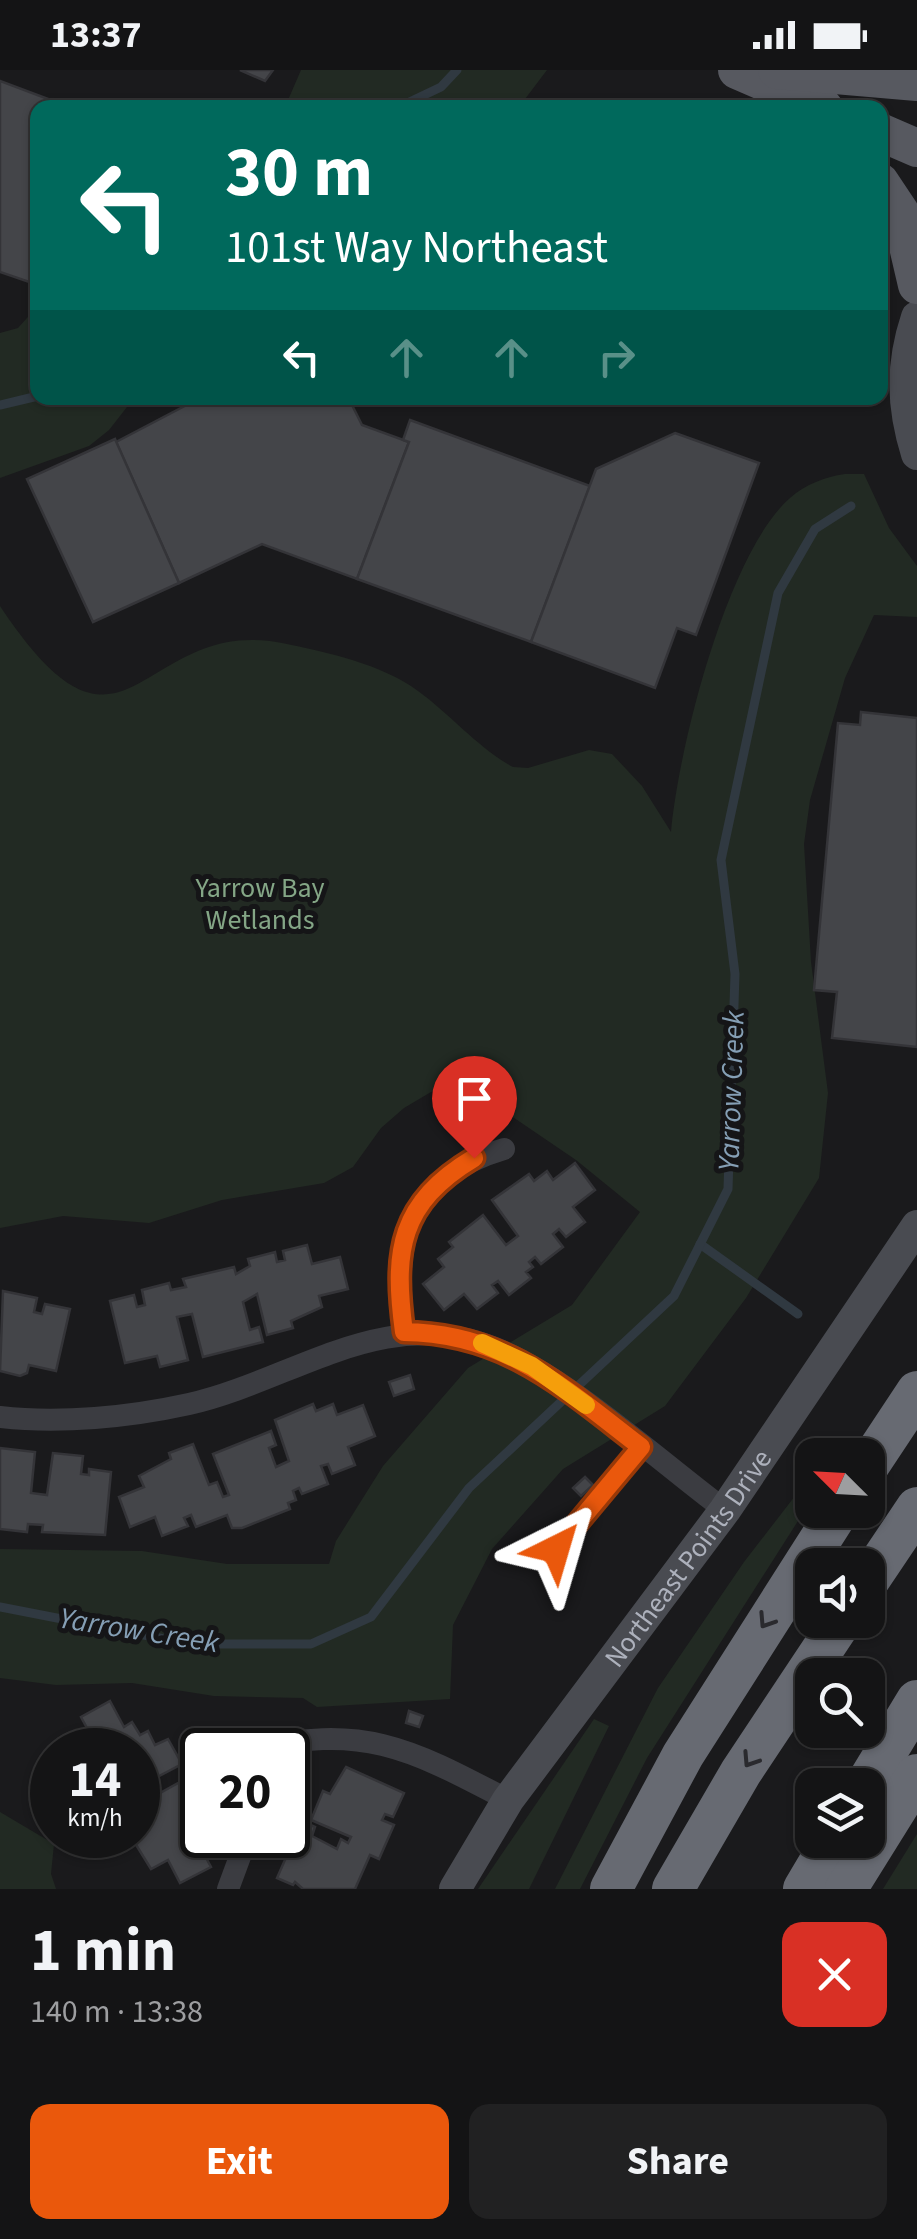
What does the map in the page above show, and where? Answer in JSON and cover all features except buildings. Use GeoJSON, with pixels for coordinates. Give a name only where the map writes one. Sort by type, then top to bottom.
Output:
{"type":"FeatureCollection","features":[{"type":"Feature","properties":{"kind":"highway"},"geometry":{"type":"LineString","coordinates":[[885,1440],[917,1392]]}},
{"type":"Feature","properties":{"kind":"highway"},"geometry":{"type":"LineString","coordinates":[[885,1556],[917,1508]]}},
{"type":"Feature","properties":{"kind":"highway"},"geometry":{"type":"LineString","coordinates":[[610,1889],[683,1755],[827,1528]]}},
{"type":"Feature","properties":{"kind":"highway"},"geometry":{"type":"LineString","coordinates":[[673,1889],[742,1772],[830,1638]]}},
{"type":"Feature","properties":{"kind":"highway"},"geometry":{"type":"LineString","coordinates":[[876,1768],[917,1701]]}},
{"type":"Feature","properties":{"kind":"highway"},"geometry":{"type":"LineString","coordinates":[[846,1889],[917,1775]]}},
{"type":"Feature","properties":{"kind":"highway"},"geometry":{"type":"LineString","coordinates":[[804,1889],[822,1858]]}},
{"type":"Feature","properties":{"kind":"main road"},"geometry":{"type":"LineString","coordinates":[[734,70],[773,100]]}},
{"type":"Feature","properties":{"kind":"main road"},"geometry":{"type":"LineString","coordinates":[[734,70],[805,100]]}},
{"type":"Feature","properties":{"kind":"main road"},"geometry":{"type":"LineString","coordinates":[[777,70],[917,82]]}},
{"type":"Feature","properties":{"kind":"main road"},"geometry":{"type":"LineString","coordinates":[[888,135],[917,148]]}},
{"type":"Feature","properties":{"kind":"main road"},"geometry":{"type":"LineString","coordinates":[[888,194],[900,212],[917,285]]}},
{"type":"Feature","properties":{"kind":"street"},"geometry":{"type":"LineString","coordinates":[[917,317],[904,374],[905,402],[917,454]]}},
{"type":"Feature","properties":{"kind":"street"},"geometry":{"type":"LineString","coordinates":[[404,1332],[399,1256],[408,1225],[424,1197],[446,1174],[474,1158],[504,1149]]}},
{"type":"Feature","properties":{"kind":"street","name":"Northeast Points Drive"},"geometry":{"type":"LineString","coordinates":[[456,1889],[508,1800],[725,1510],[917,1226]]}},
{"type":"Feature","properties":{"kind":"street"},"geometry":{"type":"LineString","coordinates":[[0,1417],[39,1422],[190,1404],[372,1338],[404,1332],[443,1332],[495,1348],[562,1387],[725,1510]]}},
{"type":"Feature","properties":{"kind":"street"},"geometry":{"type":"LineString","coordinates":[[310,1738],[354,1737],[401,1748],[508,1800]]}},
{"type":"Feature","properties":{"kind":"street"},"geometry":{"type":"LineString","coordinates":[[228,1889],[239,1858]]}},
{"type":"Feature","properties":{"kind":"lane"},"geometry":{"type":"LineString","coordinates":[[556,1549],[641,1447]]}},
{"type":"Feature","properties":{"kind":"green space"},"geometry":{"type":"Polygon","coordinates":[[[301,70],[547,70],[524,100],[288,100],[301,70]]]}},
{"type":"Feature","properties":{"kind":"green space"},"geometry":{"type":"Polygon","coordinates":[[[30,315],[30,405],[129,405],[109,430],[89,446],[0,478],[0,333],[18,328],[30,315]]]}},
{"type":"Feature","properties":{"kind":"green space","name":"Yarrow Bay Wetlands"},"geometry":{"type":"Polygon","coordinates":[[[845,474],[864,474],[889,528],[917,566],[917,617],[874,615],[845,678],[810,800],[804,844],[811,962],[828,1093],[819,1178],[746,1298],[665,1406],[563,1469],[492,1549],[453,1625],[450,1699],[317,1707],[303,1698],[214,1696],[132,1683],[56,1685],[0,1678],[0,1549],[142,1551],[227,1564],[329,1564],[336,1541],[383,1466],[468,1368],[572,1305],[640,1212],[576,1160],[463,1083],[431,1092],[404,1108],[381,1128],[353,1167],[324,1183],[222,1200],[149,1223],[63,1216],[0,1228],[0,606],[43,661],[77,688],[107,694],[135,686],[195,652],[234,641],[282,643],[353,660],[388,673],[418,691],[513,767],[528,768],[589,750],[612,754],[642,786],[671,832],[695,705],[727,606],[746,562],[767,525],[790,498],[816,482],[845,474]]]}},
{"type":"Feature","properties":{"kind":"green space"},"geometry":{"type":"Polygon","coordinates":[[[795,1496],[795,1526],[647,1758],[580,1889],[555,1889],[658,1688],[744,1562],[795,1496]]]}},
{"type":"Feature","properties":{"kind":"green space"},"geometry":{"type":"Polygon","coordinates":[[[594,1719],[609,1726],[529,1889],[478,1889],[594,1719]]]}},
{"type":"Feature","properties":{"kind":"green space"},"geometry":{"type":"Polygon","coordinates":[[[0,1812],[30,1830],[30,1858],[53,1858],[51,1874],[56,1889],[0,1889],[0,1812]]]}},
{"type":"Feature","properties":{"kind":"green space"},"geometry":{"type":"Polygon","coordinates":[[[917,1834],[917,1889],[883,1889],[917,1834]]]}},
{"type":"Feature","properties":{"kind":"waterway"},"geometry":{"type":"LineString","coordinates":[[414,100],[441,87],[457,70]]}},
{"type":"Feature","properties":{"kind":"waterway"},"geometry":{"type":"LineString","coordinates":[[0,405],[30,398]]}},
{"type":"Feature","properties":{"kind":"waterway","name":"Yarrow Creek"},"geometry":{"type":"LineString","coordinates":[[0,1607],[190,1644],[311,1644],[371,1617],[469,1488],[674,1296],[728,1189],[735,974],[721,860],[778,593],[815,529],[851,506]]}},
{"type":"Feature","properties":{"kind":"waterway"},"geometry":{"type":"LineString","coordinates":[[700,1244],[798,1314]]}},
{"type":"Feature","properties":{"kind":"slow traffic"},"geometry":{"type":"LineString","coordinates":[[482,1343],[532,1366],[586,1405]]}},
{"type":"Feature","properties":{"kind":"route"},"geometry":{"type":"LineString","coordinates":[[474,1158],[446,1174],[424,1197],[408,1225],[399,1256],[398,1288],[404,1332],[443,1332],[495,1348],[532,1366],[641,1447],[556,1549]]}}]}
